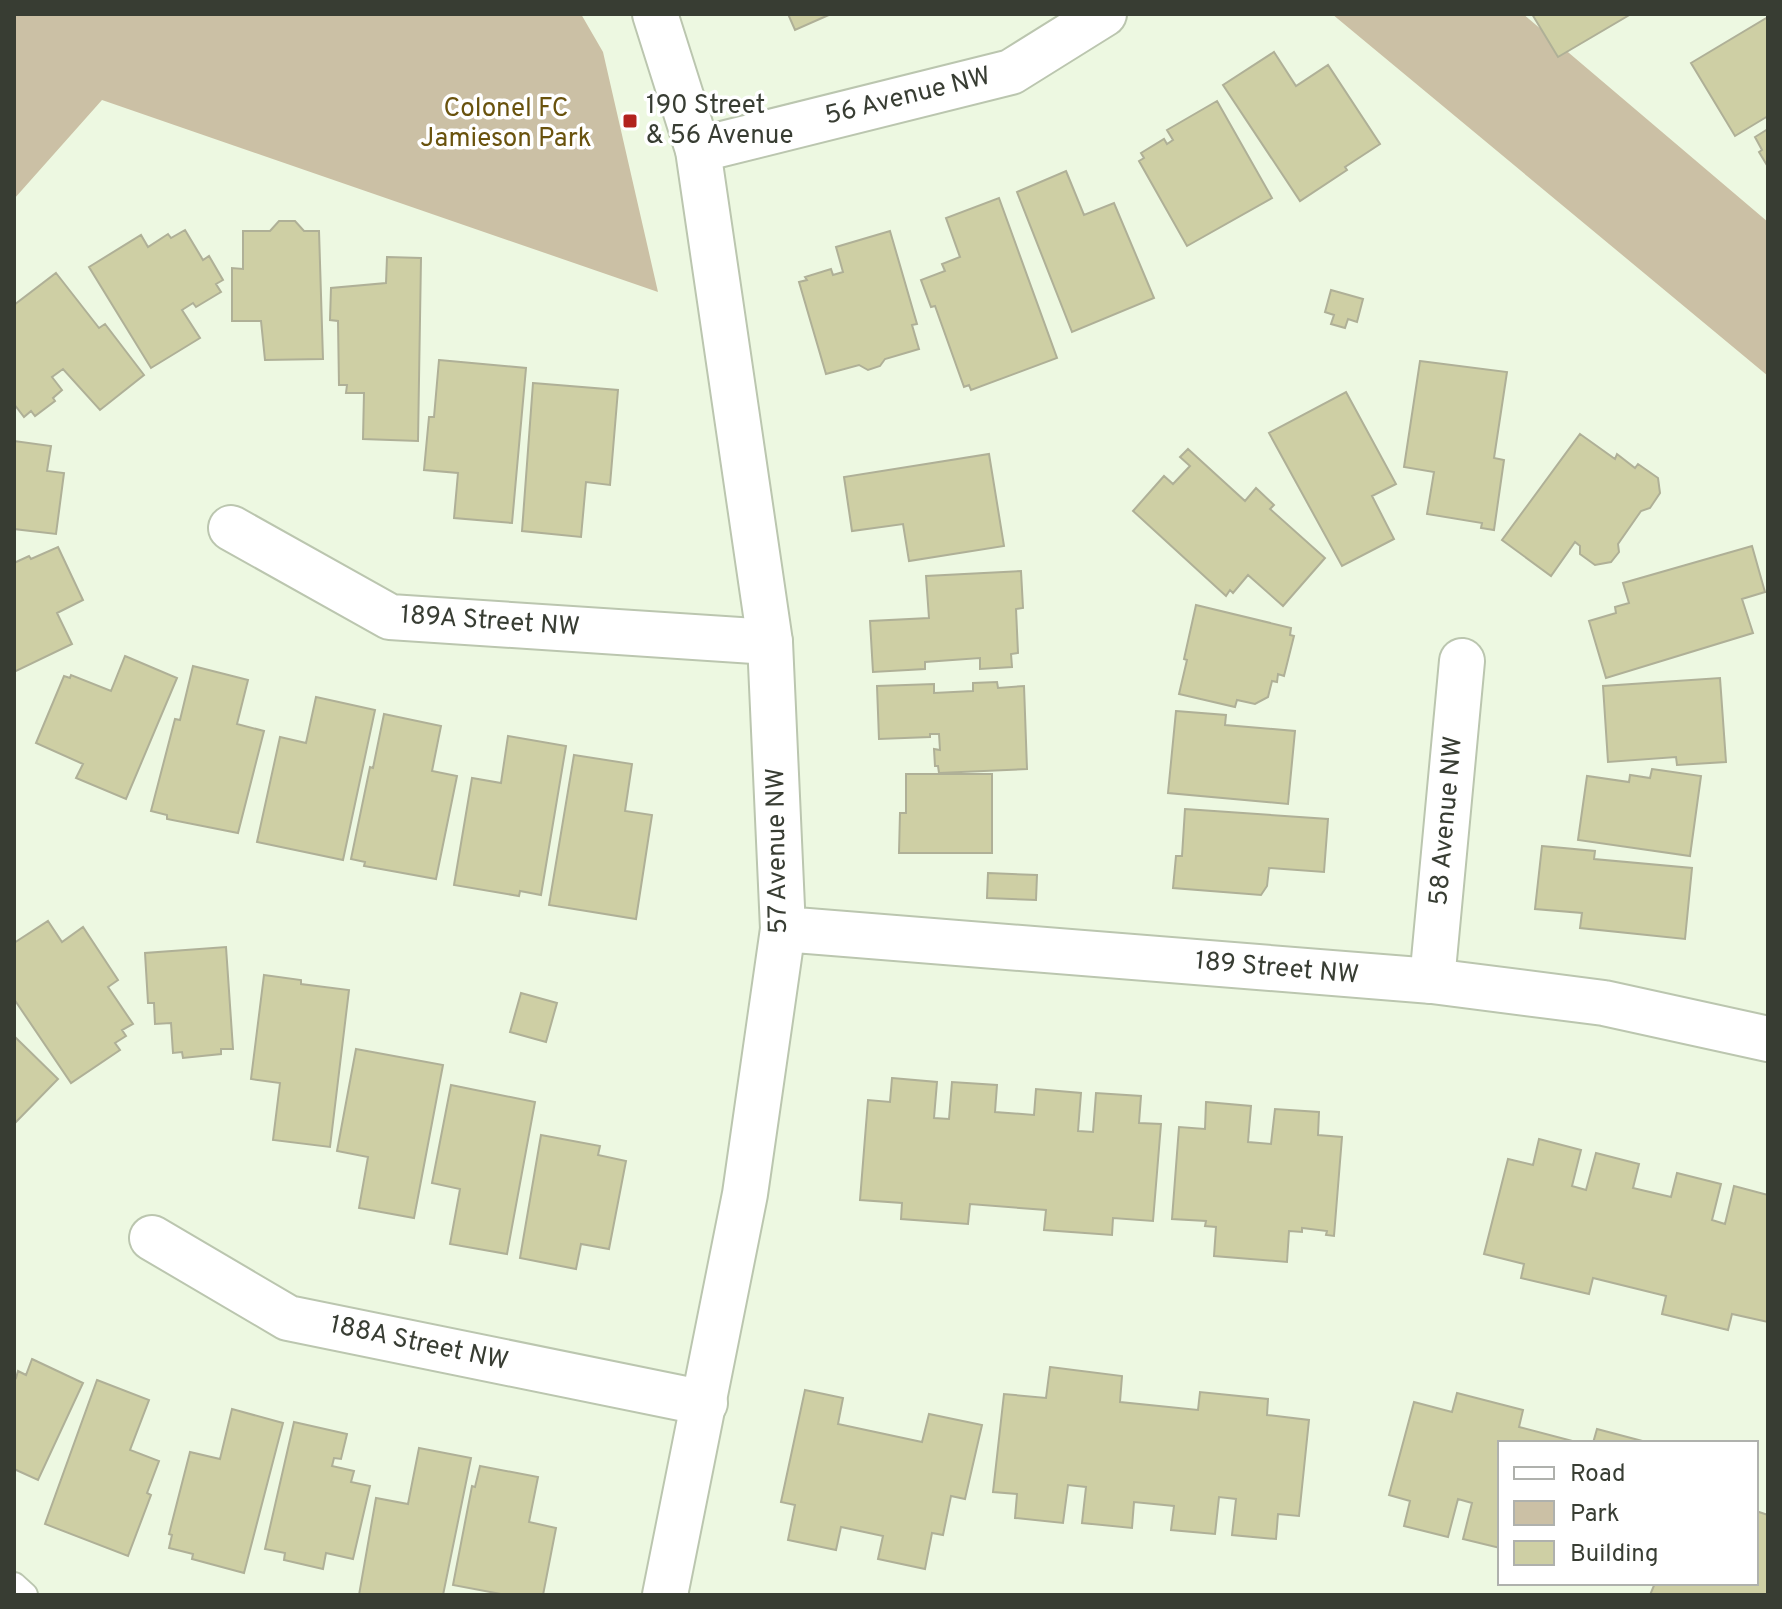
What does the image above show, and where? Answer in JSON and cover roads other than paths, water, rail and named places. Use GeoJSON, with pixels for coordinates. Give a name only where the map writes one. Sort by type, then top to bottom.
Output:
{"type":"FeatureCollection","features":[{"type":"Feature","properties":{"kind":"street","name":"57 Avenue NW"},"geometry":{"type":"LineString","coordinates":[[655,14],[698,150],[770,642],[783,929],[745,1194],[665,1595]]}},
{"type":"Feature","properties":{"kind":"street","name":"56 Avenue NW"},"geometry":{"type":"LineString","coordinates":[[698,150],[1011,72],[1104,14]]}},
{"type":"Feature","properties":{"kind":"street","name":"189A Street NW"},"geometry":{"type":"LineString","coordinates":[[231,528],[390,617],[770,642]]}},
{"type":"Feature","properties":{"kind":"street","name":"58 Avenue NW"},"geometry":{"type":"LineString","coordinates":[[1432,981],[1462,661]]}},
{"type":"Feature","properties":{"kind":"street","name":"189 Street NW"},"geometry":{"type":"LineString","coordinates":[[783,929],[1432,981],[1604,1003],[1768,1039]]}},
{"type":"Feature","properties":{"kind":"street","name":"188A Street NW"},"geometry":{"type":"LineString","coordinates":[[152,1238],[288,1318],[705,1403]]}},
{"type":"Feature","properties":{"kind":"lane"},"geometry":{"type":"LineString","coordinates":[[14,1585],[25,1595]]}},
{"type":"Feature","properties":{"kind":"place","name":"190 Street & 56 Avenue"},"geometry":{"type":"Point","coordinates":[630,121]}},
{"type":"Feature","properties":{"kind":"park label","name":"Colonel FC Jamieson Park"},"geometry":{"type":"Point","coordinates":[506,124]}}]}
